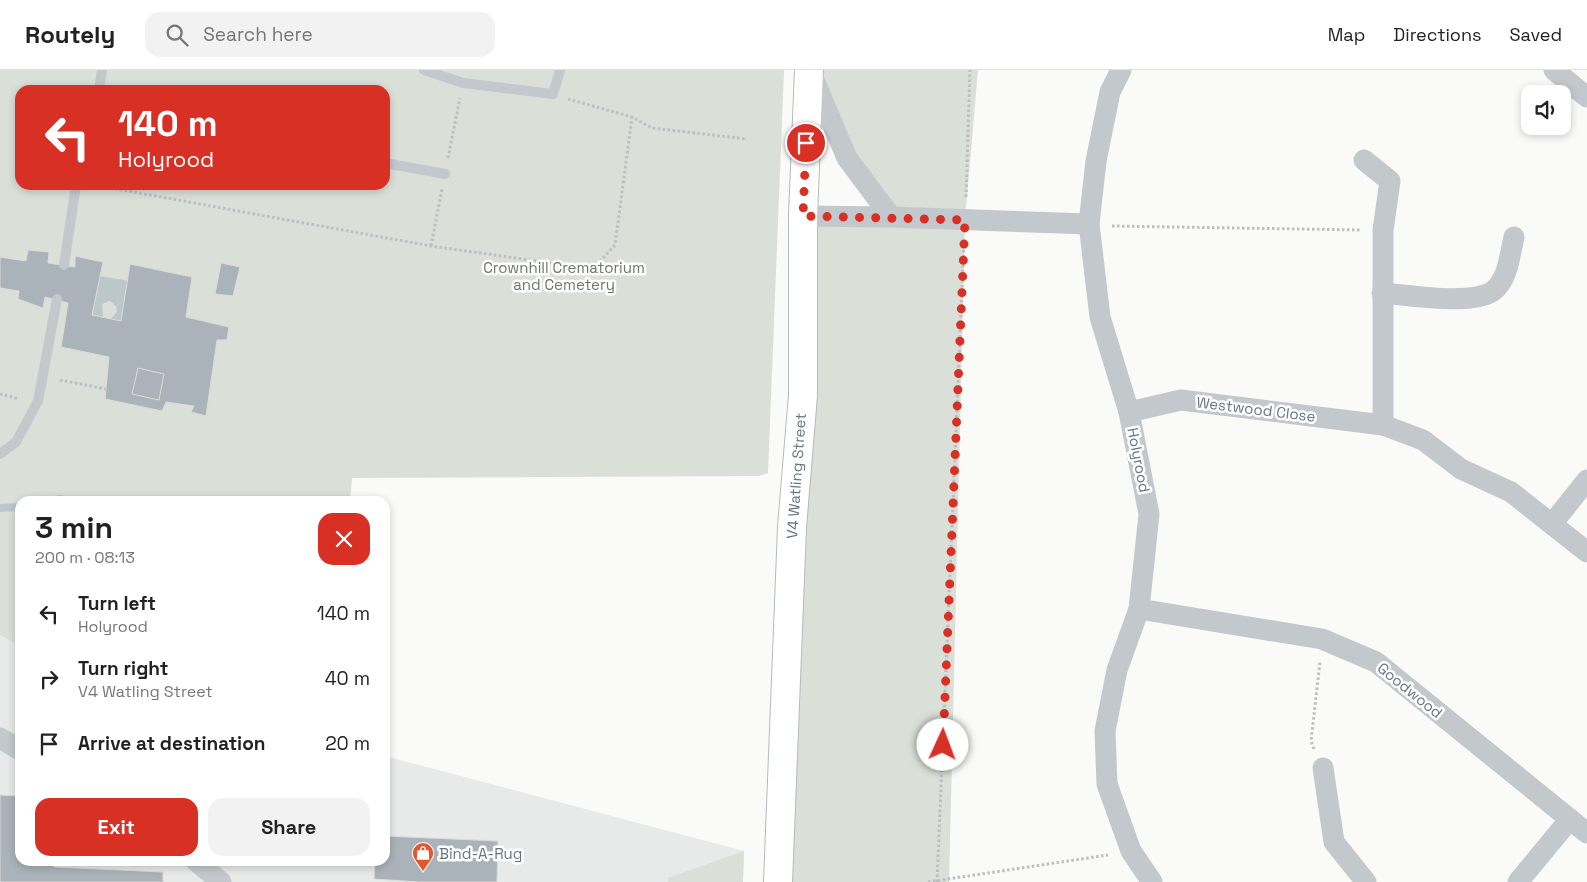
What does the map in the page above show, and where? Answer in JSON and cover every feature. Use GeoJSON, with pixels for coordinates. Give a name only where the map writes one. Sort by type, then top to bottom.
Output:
{"type":"FeatureCollection","features":[{"type":"Feature","properties":{"kind":"street","name":"V4 Watling Street"},"geometry":{"type":"LineString","coordinates":[[778,882],[792,527],[803,395],[803,216],[809,70]]}},
{"type":"Feature","properties":{"kind":"street"},"geometry":{"type":"LineString","coordinates":[[809,70],[847,158],[891,217]]}},
{"type":"Feature","properties":{"kind":"street","name":"Holyrood"},"geometry":{"type":"LineString","coordinates":[[1121,70],[1110,92],[1100,144],[1089,224],[1100,317],[1129,412],[1149,514],[1139,609],[1117,670],[1104,731],[1107,784],[1131,851],[1152,882]]}},
{"type":"Feature","properties":{"kind":"street"},"geometry":{"type":"LineString","coordinates":[[1554,70],[1587,97]]}},
{"type":"Feature","properties":{"kind":"street"},"geometry":{"type":"LineString","coordinates":[[1364,160],[1390,181],[1383,230],[1383,424]]}},
{"type":"Feature","properties":{"kind":"street"},"geometry":{"type":"LineString","coordinates":[[803,216],[1089,224]]}},
{"type":"Feature","properties":{"kind":"street"},"geometry":{"type":"LineString","coordinates":[[1382,293],[1472,299],[1494,290],[1507,271],[1514,237]]}},
{"type":"Feature","properties":{"kind":"street","name":"Westwood Close"},"geometry":{"type":"LineString","coordinates":[[1129,412],[1181,400],[1383,424],[1423,440],[1461,469],[1511,492],[1587,552]]}},
{"type":"Feature","properties":{"kind":"street"},"geometry":{"type":"LineString","coordinates":[[1552,524],[1587,480]]}},
{"type":"Feature","properties":{"kind":"street","name":"Goodwood"},"geometry":{"type":"LineString","coordinates":[[1139,609],[1322,639],[1376,662],[1587,833]]}},
{"type":"Feature","properties":{"kind":"street"},"geometry":{"type":"LineString","coordinates":[[0,738],[15,747]]}},
{"type":"Feature","properties":{"kind":"street"},"geometry":{"type":"LineString","coordinates":[[1322,768],[1334,842],[1366,882]]}},
{"type":"Feature","properties":{"kind":"street"},"geometry":{"type":"LineString","coordinates":[[1518,882],[1570,819]]}},
{"type":"Feature","properties":{"kind":"street"},"geometry":{"type":"LineString","coordinates":[[202,866],[221,882]]}},
{"type":"Feature","properties":{"kind":"lane"},"geometry":{"type":"LineString","coordinates":[[100,85],[102,70]]}},
{"type":"Feature","properties":{"kind":"lane"},"geometry":{"type":"LineString","coordinates":[[424,70],[464,83],[553,94],[560,70]]}},
{"type":"Feature","properties":{"kind":"lane"},"geometry":{"type":"LineString","coordinates":[[390,164],[445,174]]}},
{"type":"Feature","properties":{"kind":"lane"},"geometry":{"type":"LineString","coordinates":[[64,265],[75,190]]}},
{"type":"Feature","properties":{"kind":"lane"},"geometry":{"type":"LineString","coordinates":[[0,454],[16,442],[38,401],[57,299]]}},
{"type":"Feature","properties":{"kind":"path"},"geometry":{"type":"LineString","coordinates":[[938,881],[970,70]]}},
{"type":"Feature","properties":{"kind":"path"},"geometry":{"type":"LineString","coordinates":[[553,94],[632,117],[652,128],[748,139]]}},
{"type":"Feature","properties":{"kind":"path"},"geometry":{"type":"LineString","coordinates":[[123,190],[421,244],[593,269],[615,245],[632,117]]}},
{"type":"Feature","properties":{"kind":"path"},"geometry":{"type":"LineString","coordinates":[[1089,224],[1383,230]]}},
{"type":"Feature","properties":{"kind":"path"},"geometry":{"type":"LineString","coordinates":[[0,394],[20,399]]}},
{"type":"Feature","properties":{"kind":"path"},"geometry":{"type":"LineString","coordinates":[[1322,639],[1310,741],[1322,768]]}},
{"type":"Feature","properties":{"kind":"path"},"geometry":{"type":"LineString","coordinates":[[928,882],[1131,851]]}},
{"type":"Feature","properties":{"kind":"shaded area"},"geometry":{"type":"Polygon","coordinates":[[[100,276],[129,281],[121,321],[111,319],[117,312],[116,306],[110,301],[102,304],[103,317],[92,315],[100,276]]]}},
{"type":"Feature","properties":{"kind":"shaded area"},"geometry":{"type":"Polygon","coordinates":[[[0,635],[15,643],[15,866],[390,866],[390,757],[744,851],[743,882],[0,882],[0,635]]]}},
{"type":"Feature","properties":{"kind":"green space","name":"Crownhill Crematorium and Cemetery"},"geometry":{"type":"Polygon","coordinates":[[[0,70],[784,70],[768,473],[759,476],[352,478],[350,496],[15,496],[15,643],[0,635],[0,70]]]}},
{"type":"Feature","properties":{"kind":"green space"},"geometry":{"type":"Polygon","coordinates":[[[810,70],[978,70],[965,220],[949,882],[780,882],[803,216],[891,217],[810,70]]]}},
{"type":"Feature","properties":{"kind":"green space"},"geometry":{"type":"Polygon","coordinates":[[[744,851],[743,882],[668,882],[668,878],[744,851]]]}},
{"type":"Feature","properties":{"kind":"building"},"geometry":{"type":"Polygon","coordinates":[[[28,250],[49,252],[48,263],[75,267],[75,256],[103,262],[92,315],[121,321],[130,264],[192,277],[186,317],[229,327],[227,340],[217,340],[206,416],[191,412],[194,406],[166,402],[162,411],[105,399],[109,357],[61,347],[68,303],[45,297],[43,308],[18,299],[19,291],[0,288],[0,257],[26,261],[28,250]]]}},
{"type":"Feature","properties":{"kind":"building"},"geometry":{"type":"Polygon","coordinates":[[[221,263],[240,267],[233,296],[215,294],[221,263]]]}},
{"type":"Feature","properties":{"kind":"building"},"geometry":{"type":"Polygon","coordinates":[[[138,368],[164,374],[159,400],[132,394],[138,368]]]}},
{"type":"Feature","properties":{"kind":"building"},"geometry":{"type":"Polygon","coordinates":[[[0,795],[15,796],[15,866],[54,866],[163,872],[163,882],[0,882],[0,795]]]}},
{"type":"Feature","properties":{"kind":"building"},"geometry":{"type":"Polygon","coordinates":[[[390,836],[498,841],[497,882],[419,882],[374,879],[375,866],[390,866],[390,836]]]}},
{"type":"Feature","properties":{"kind":"waterway"},"geometry":{"type":"LineString","coordinates":[[0,508],[15,507]]}},
{"type":"Feature","properties":{"kind":"place","name":"Bind-A-Rug"},"geometry":{"type":"Point","coordinates":[423,872]}},
{"type":"Feature","properties":{"kind":"route"},"geometry":{"type":"LineString","coordinates":[[806,143],[803,216],[965,220],[943,745]]}}]}
